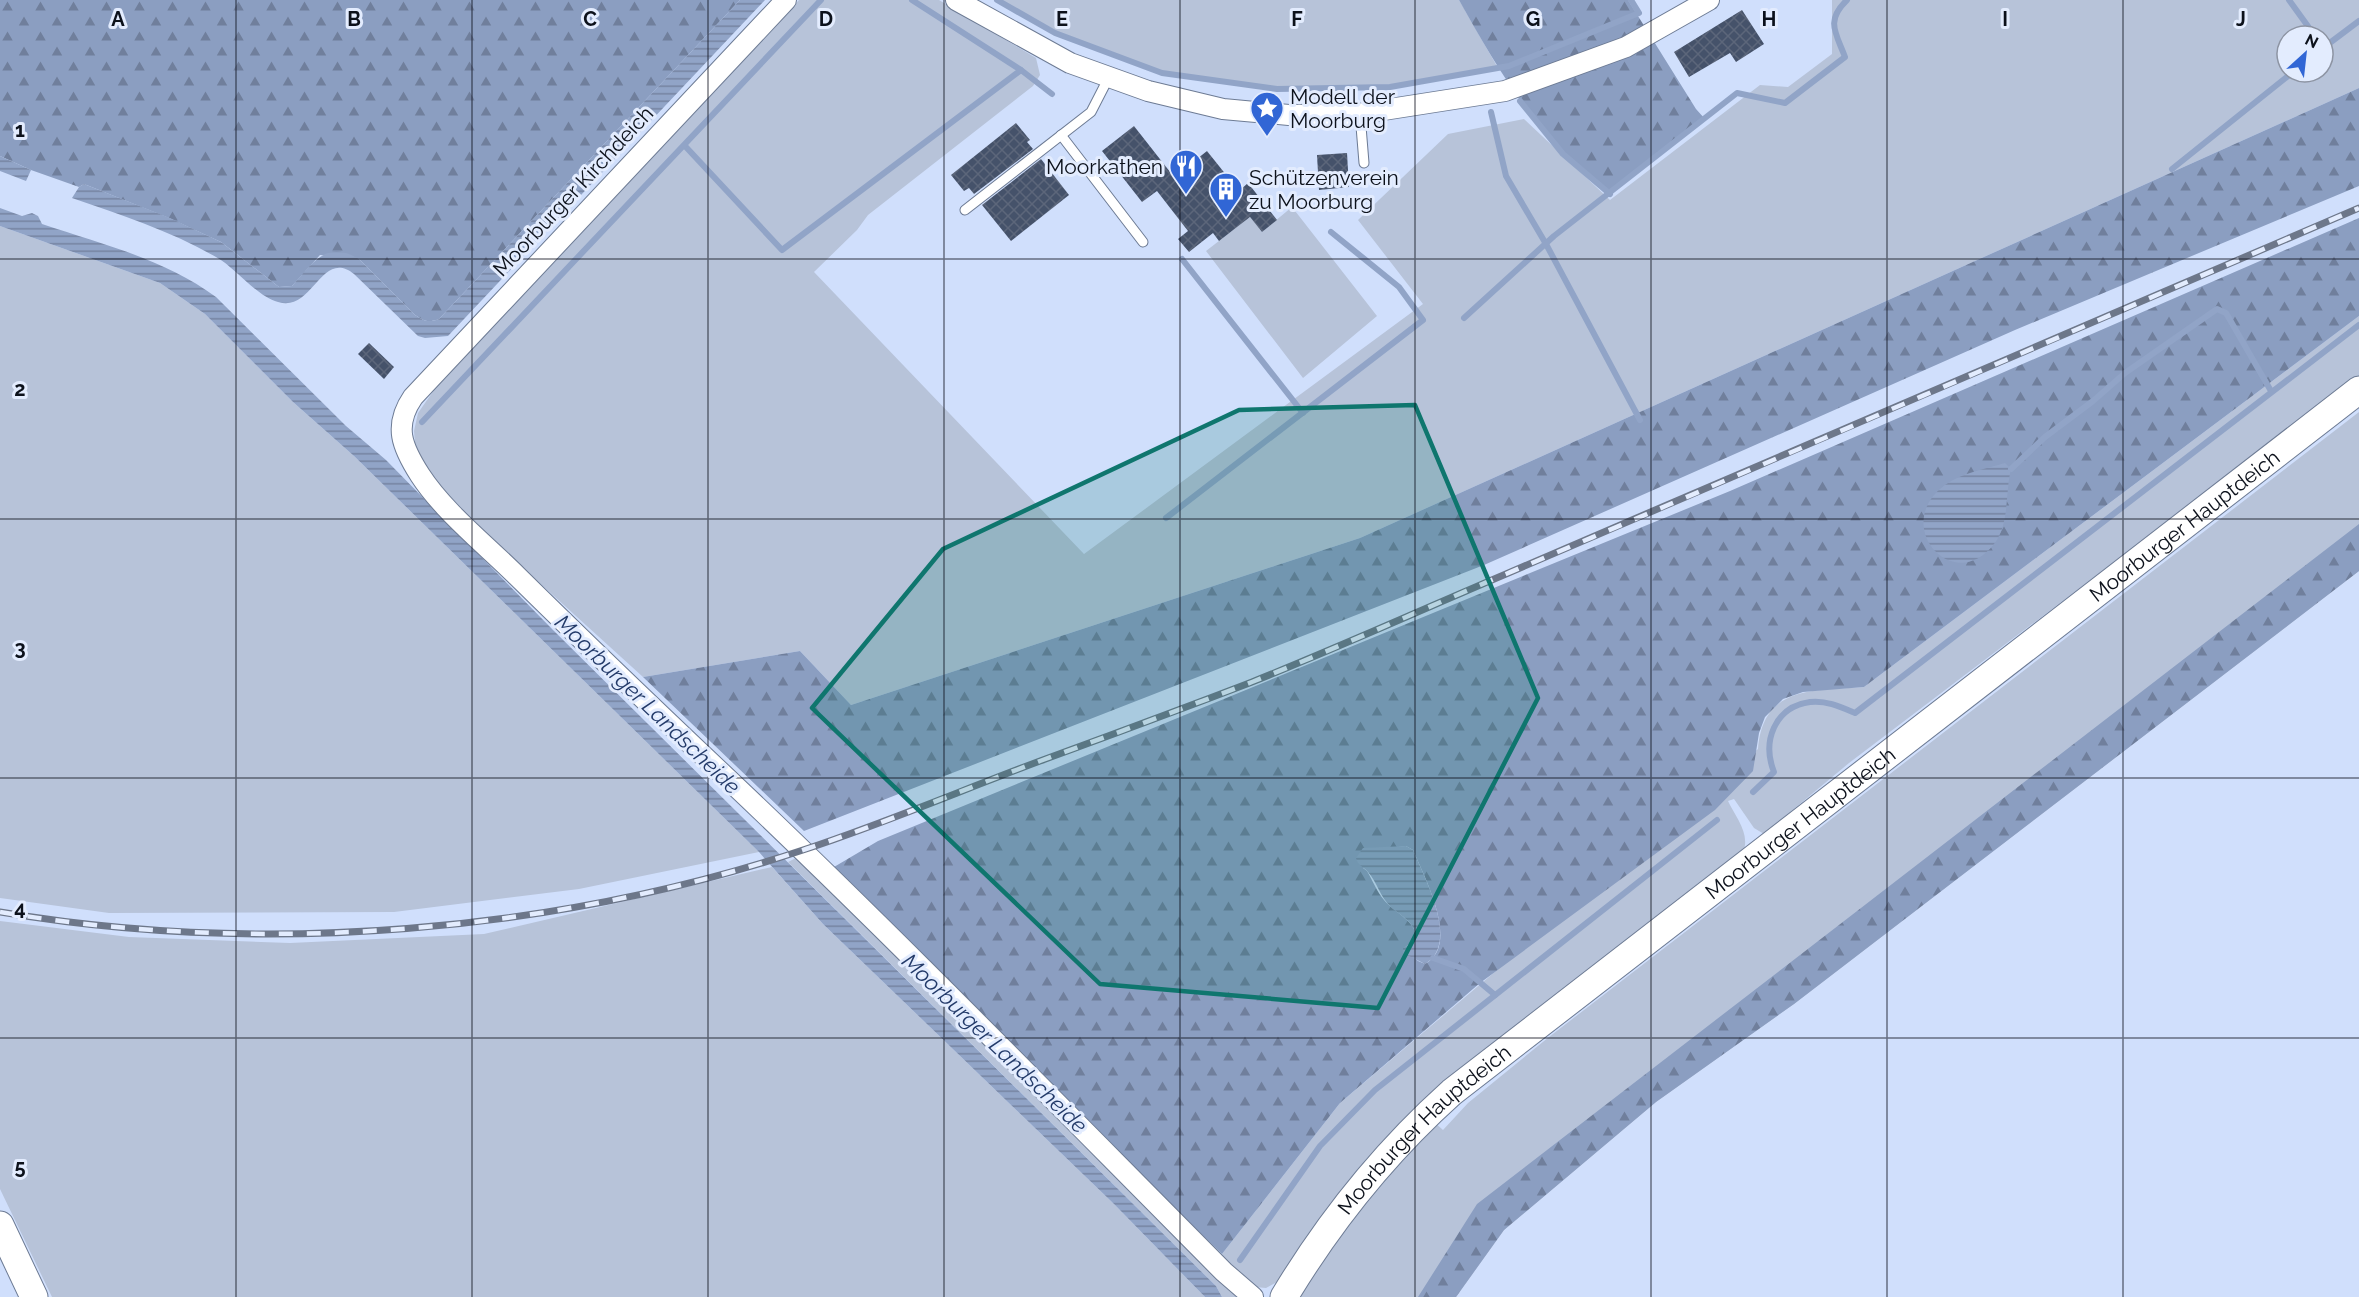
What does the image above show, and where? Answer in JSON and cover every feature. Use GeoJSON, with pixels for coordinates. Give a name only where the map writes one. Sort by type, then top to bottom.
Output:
{"type":"FeatureCollection","features":[{"type":"Feature","properties":{"kind":"main road","name":"Moorburger Hauptdeich"},"geometry":{"type":"LineString","coordinates":[[1284,1297],[1310,1253],[1345,1204],[1390,1152],[1452,1092],[2359,390]]}},
{"type":"Feature","properties":{"kind":"main road"},"geometry":{"type":"LineString","coordinates":[[0,1225],[34,1297]]}},
{"type":"Feature","properties":{"kind":"street","name":"Moorburger Kirchdeich"},"geometry":{"type":"LineString","coordinates":[[786,0],[420,389],[408,404],[402,419],[401,433],[408,453],[422,478],[436,495],[613,670],[803,850],[1224,1272],[1253,1297]]}},
{"type":"Feature","properties":{"kind":"street"},"geometry":{"type":"LineString","coordinates":[[957,0],[1070,63],[1148,91],[1223,109],[1289,115],[1360,114],[1505,91],[1626,47],[1709,0]]}},
{"type":"Feature","properties":{"kind":"lane"},"geometry":{"type":"LineString","coordinates":[[965,210],[1091,112],[1109,77]]}},
{"type":"Feature","properties":{"kind":"lane"},"geometry":{"type":"LineString","coordinates":[[1360,114],[1364,163]]}},
{"type":"Feature","properties":{"kind":"lane"},"geometry":{"type":"LineString","coordinates":[[1061,135],[1143,242]]}},
{"type":"Feature","properties":{"kind":"highlighted area"},"geometry":{"type":"Polygon","coordinates":[[[1415,405],[1538,698],[1378,1008],[1100,984],[812,708],[943,549],[1239,410],[1415,405]]]}},
{"type":"Feature","properties":{"kind":"shaded area"},"geometry":{"type":"Polygon","coordinates":[[[740,0],[765,0],[448,336],[425,338],[418,336],[354,274],[343,268],[333,269],[325,274],[300,299],[290,303],[278,302],[262,294],[224,262],[199,248],[146,224],[72,198],[79,187],[84,184],[170,218],[221,242],[279,287],[292,286],[321,256],[338,252],[348,253],[359,259],[415,315],[426,321],[439,319],[740,0]]]}},
{"type":"Feature","properties":{"kind":"shaded area"},"geometry":{"type":"Polygon","coordinates":[[[799,0],[939,0],[1036,58],[1040,75],[1033,86],[868,215],[857,230],[814,272],[1084,554],[1423,304],[1358,220],[1448,134],[1524,119],[1610,200],[1760,85],[1788,87],[1832,54],[1832,0],[2359,0],[2359,88],[1360,538],[851,705],[800,651],[643,677],[445,497],[416,454],[414,431],[418,413],[439,383],[799,0]]]}},
{"type":"Feature","properties":{"kind":"shaded area"},"geometry":{"type":"Polygon","coordinates":[[[997,0],[1459,0],[1498,68],[1390,87],[1277,89],[1162,73],[1055,33],[997,0]]]}},
{"type":"Feature","properties":{"kind":"shaded area"},"geometry":{"type":"Polygon","coordinates":[[[0,156],[31,170],[26,181],[0,171],[0,156]]]}},
{"type":"Feature","properties":{"kind":"shaded area"},"geometry":{"type":"Polygon","coordinates":[[[1292,207],[1377,316],[1303,378],[1206,251],[1250,217],[1262,232],[1292,207]]]}},
{"type":"Feature","properties":{"kind":"shaded area"},"geometry":{"type":"Polygon","coordinates":[[[0,208],[22,216],[32,213],[38,216],[42,224],[154,262],[216,297],[346,426],[386,460],[553,630],[1216,1286],[1222,1297],[1205,1297],[1114,1204],[823,924],[759,852],[354,456],[293,402],[205,314],[160,283],[0,226],[0,208]]]}},
{"type":"Feature","properties":{"kind":"shaded area"},"geometry":{"type":"Polygon","coordinates":[[[0,226],[160,283],[205,314],[293,402],[354,456],[759,852],[579,889],[394,912],[109,913],[0,898],[0,226]]]}},
{"type":"Feature","properties":{"kind":"shaded area"},"geometry":{"type":"Polygon","coordinates":[[[2359,316],[2359,376],[1849,763],[1764,834],[1754,828],[1734,799],[1728,801],[1744,832],[1743,852],[1381,1144],[1342,1189],[1279,1281],[1266,1288],[1255,1287],[1228,1267],[1222,1254],[1340,1103],[1758,749],[1762,728],[1770,713],[1781,702],[1810,692],[1864,687],[2359,316]]]}},
{"type":"Feature","properties":{"kind":"shaded area"},"geometry":{"type":"Polygon","coordinates":[[[2359,412],[2359,571],[1794,1004],[1656,1102],[1504,1230],[1456,1297],[1295,1297],[1386,1171],[1434,1122],[1443,1130],[1468,1103],[1549,1037],[2359,412]]]}},
{"type":"Feature","properties":{"kind":"shaded area"},"geometry":{"type":"Polygon","coordinates":[[[2005,463],[2011,469],[2005,518],[1999,536],[1994,544],[1978,558],[1961,563],[1946,559],[1933,549],[1926,535],[1924,519],[1930,501],[1945,485],[1959,477],[2005,463]]]}},
{"type":"Feature","properties":{"kind":"shaded area"},"geometry":{"type":"Polygon","coordinates":[[[1406,846],[1413,850],[1425,876],[1440,926],[1440,942],[1435,954],[1425,964],[1403,953],[1403,948],[1414,940],[1414,930],[1406,919],[1387,903],[1371,876],[1356,858],[1363,848],[1406,846]]]}},
{"type":"Feature","properties":{"kind":"shaded area"},"geometry":{"type":"Polygon","coordinates":[[[798,857],[1239,1297],[1222,1297],[1216,1286],[788,862],[798,857]]]}},
{"type":"Feature","properties":{"kind":"shaded area"},"geometry":{"type":"Polygon","coordinates":[[[772,867],[823,924],[1114,1204],[1205,1297],[52,1297],[0,1189],[0,921],[129,937],[290,943],[484,934],[772,867]]]}},
{"type":"Feature","properties":{"kind":"green space"},"geometry":{"type":"Polygon","coordinates":[[[0,0],[740,0],[439,319],[429,321],[415,315],[359,259],[320,255],[292,286],[279,287],[221,242],[169,218],[84,184],[79,187],[0,156],[0,0]]]}},
{"type":"Feature","properties":{"kind":"green space"},"geometry":{"type":"Polygon","coordinates":[[[1459,0],[1628,0],[1696,109],[1705,119],[1611,193],[1572,163],[1546,134],[1506,79],[1459,0]]]}},
{"type":"Feature","properties":{"kind":"green space"},"geometry":{"type":"Polygon","coordinates":[[[2359,88],[2359,186],[2015,330],[1484,565],[804,831],[643,677],[800,651],[851,705],[1360,538],[2359,88]]]}},
{"type":"Feature","properties":{"kind":"green space"},"geometry":{"type":"Polygon","coordinates":[[[2359,218],[2359,316],[1864,687],[1803,692],[1783,699],[1765,717],[1759,733],[1753,771],[1715,810],[1480,983],[1340,1103],[1222,1254],[870,914],[834,867],[878,841],[1730,491],[2359,218]],[[1406,846],[1391,848],[1363,868],[1389,906],[1414,928],[1415,935],[1412,941],[1404,948],[1418,961],[1425,964],[1435,955],[1440,942],[1440,926],[1431,892],[1413,850],[1406,846]]]}},
{"type":"Feature","properties":{"kind":"green space"},"geometry":{"type":"Polygon","coordinates":[[[2359,524],[2359,571],[1794,1004],[1656,1102],[1504,1230],[1456,1297],[1418,1297],[1477,1204],[2359,524]]]}},
{"type":"Feature","properties":{"kind":"building"},"geometry":{"type":"Polygon","coordinates":[[[1742,10],[1764,44],[1736,62],[1730,53],[1689,77],[1674,52],[1742,10]]]}},
{"type":"Feature","properties":{"kind":"building"},"geometry":{"type":"Polygon","coordinates":[[[1016,123],[1030,140],[1027,142],[1033,149],[974,194],[969,188],[964,191],[951,175],[1016,123]]]}},
{"type":"Feature","properties":{"kind":"building"},"geometry":{"type":"Polygon","coordinates":[[[1134,126],[1174,177],[1207,151],[1239,191],[1248,183],[1277,220],[1262,232],[1250,217],[1219,241],[1213,233],[1189,252],[1178,239],[1188,231],[1157,191],[1142,202],[1102,151],[1134,126]]]}},
{"type":"Feature","properties":{"kind":"building"},"geometry":{"type":"Polygon","coordinates":[[[1347,153],[1349,187],[1319,190],[1317,155],[1347,153]]]}},
{"type":"Feature","properties":{"kind":"building"},"geometry":{"type":"Polygon","coordinates":[[[1041,159],[1069,195],[1011,241],[982,205],[1041,159]]]}},
{"type":"Feature","properties":{"kind":"building"},"geometry":{"type":"Polygon","coordinates":[[[369,343],[394,367],[384,379],[358,354],[369,343]]]}},
{"type":"Feature","properties":{"kind":"waterway"},"geometry":{"type":"LineString","coordinates":[[422,422],[821,0]]}},
{"type":"Feature","properties":{"kind":"waterway"},"geometry":{"type":"LineString","coordinates":[[685,146],[782,250],[1021,70],[912,0]]}},
{"type":"Feature","properties":{"kind":"waterway"},"geometry":{"type":"LineString","coordinates":[[997,0],[1055,33],[1162,73],[1277,89],[1390,87],[1509,66],[1639,13],[1631,0]]}},
{"type":"Feature","properties":{"kind":"waterway"},"geometry":{"type":"LineString","coordinates":[[1464,318],[1554,236],[1737,93],[1785,103],[1845,57],[1836,34],[1834,21],[1840,7],[1847,0]]}},
{"type":"Feature","properties":{"kind":"waterway"},"geometry":{"type":"LineString","coordinates":[[2289,0],[2306,24]]}},
{"type":"Feature","properties":{"kind":"waterway"},"geometry":{"type":"LineString","coordinates":[[2335,39],[2359,21]]}},
{"type":"Feature","properties":{"kind":"waterway"},"geometry":{"type":"LineString","coordinates":[[1021,70],[1052,94]]}},
{"type":"Feature","properties":{"kind":"waterway"},"geometry":{"type":"LineString","coordinates":[[2172,169],[2278,84]]}},
{"type":"Feature","properties":{"kind":"waterway"},"geometry":{"type":"LineString","coordinates":[[1520,101],[1563,154],[1610,194]]}},
{"type":"Feature","properties":{"kind":"waterway"},"geometry":{"type":"LineString","coordinates":[[1491,112],[1506,176],[1546,244],[1640,420]]}},
{"type":"Feature","properties":{"kind":"waterway"},"geometry":{"type":"LineString","coordinates":[[1166,518],[1423,320],[1399,287],[1331,232]]}},
{"type":"Feature","properties":{"kind":"waterway"},"geometry":{"type":"LineString","coordinates":[[1182,259],[1303,413]]}},
{"type":"Feature","properties":{"kind":"waterway"},"geometry":{"type":"LineString","coordinates":[[2011,469],[2045,437],[2093,401],[2125,373],[2217,309],[2226,313],[2271,391]]}},
{"type":"Feature","properties":{"kind":"waterway"},"geometry":{"type":"LineString","coordinates":[[1753,792],[1774,772],[1771,761],[1771,738],[1780,718],[1788,711],[1798,705],[1822,702],[1855,713],[2359,325]]}},
{"type":"Feature","properties":{"kind":"waterway"},"geometry":{"type":"LineString","coordinates":[[1240,1260],[1320,1146],[1375,1090],[1717,820]]}},
{"type":"Feature","properties":{"kind":"waterway"},"geometry":{"type":"LineString","coordinates":[[1433,958],[1464,969],[1495,995]]}},
{"type":"Feature","properties":{"kind":"railway"},"geometry":{"type":"LineString","coordinates":[[0,912],[99,925],[201,933],[304,934],[407,928],[509,917],[611,900],[710,878],[836,839],[1284,669],[2359,208]]}},
{"type":"Feature","properties":{"kind":"place","name":"Modell der Moorburg"},"geometry":{"type":"Point","coordinates":[1267,137]}},
{"type":"Feature","properties":{"kind":"place","name":"Moorkathen"},"geometry":{"type":"Point","coordinates":[1186,195]}},
{"type":"Feature","properties":{"kind":"place","name":"Schützenverein zu Moorburg"},"geometry":{"type":"Point","coordinates":[1226,218]}},
{"type":"Feature","properties":{"kind":"water label","name":"Moorburger Landscheide"},"geometry":{"type":"Point","coordinates":[648,704]}},
{"type":"Feature","properties":{"kind":"water label","name":"Moorburger Landscheide"},"geometry":{"type":"Point","coordinates":[995,1043]}}]}
